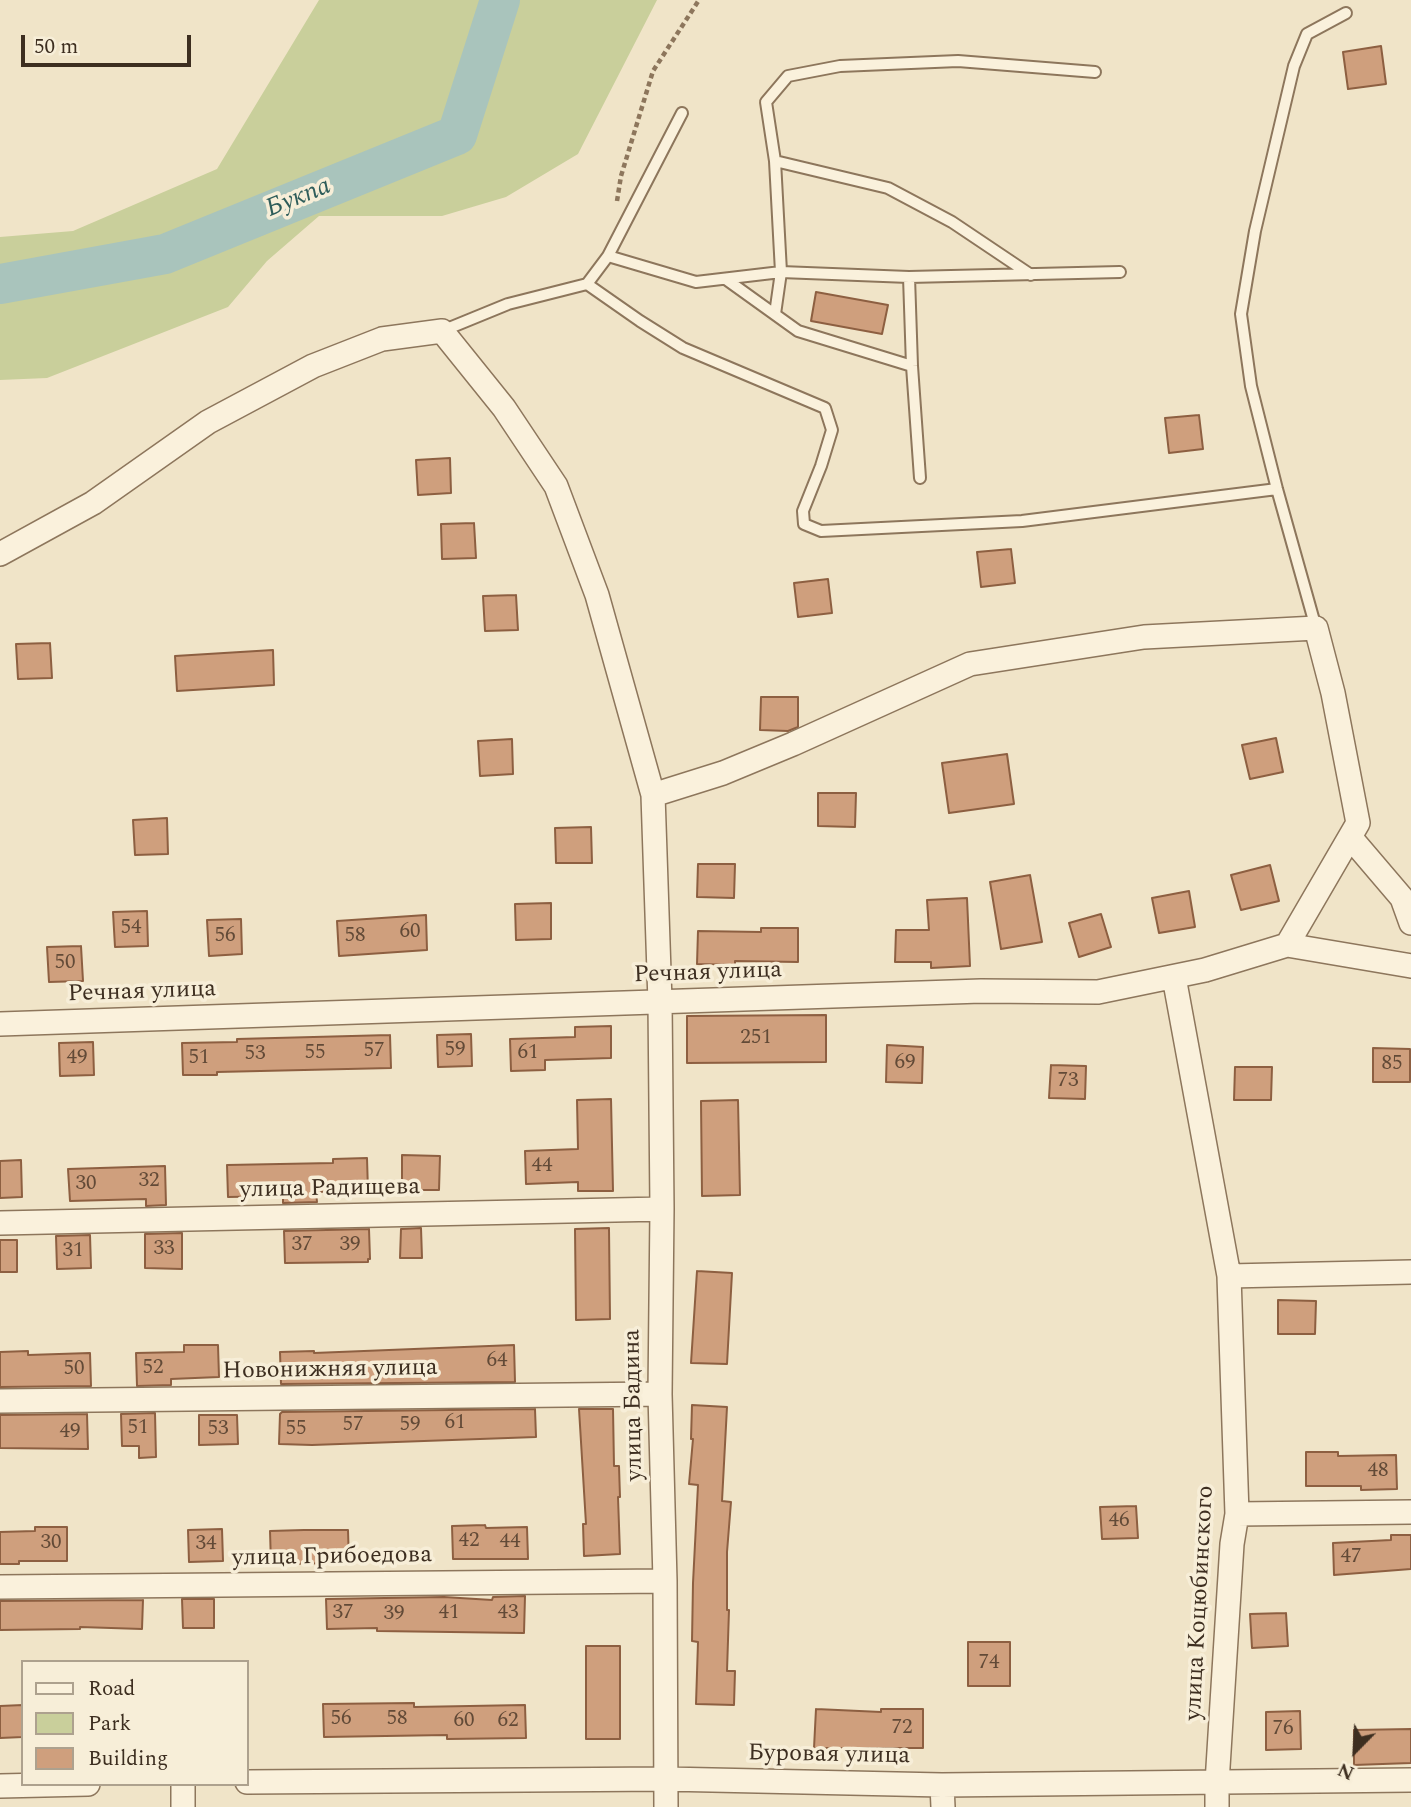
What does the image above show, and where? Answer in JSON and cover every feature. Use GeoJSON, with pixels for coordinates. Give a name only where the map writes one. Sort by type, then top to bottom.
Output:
{"type":"FeatureCollection","features":[{"type":"Feature","properties":{"kind":"street"},"geometry":{"type":"LineString","coordinates":[[0,554],[93,503],[208,422],[313,366],[382,338],[442,331]]}},
{"type":"Feature","properties":{"kind":"street","name":"улица Бадина"},"geometry":{"type":"LineString","coordinates":[[442,331],[504,408],[556,486],[597,596],[653,795],[660,1002],[660,1394],[665,1581],[666,1807]]}},
{"type":"Feature","properties":{"kind":"street"},"geometry":{"type":"LineString","coordinates":[[653,795],[723,773],[970,664],[1144,637],[1317,628],[1358,823],[1287,945]]}},
{"type":"Feature","properties":{"kind":"street"},"geometry":{"type":"LineString","coordinates":[[1350,837],[1402,898],[1411,923]]}},
{"type":"Feature","properties":{"kind":"street","name":"Речная улица"},"geometry":{"type":"LineString","coordinates":[[0,1024],[981,991],[1098,992],[1205,970],[1287,945],[1411,966]]}},
{"type":"Feature","properties":{"kind":"street","name":"улица Коцюбинского"},"geometry":{"type":"LineString","coordinates":[[1174,976],[1229,1276],[1237,1514],[1232,1544],[1217,1807]]}},
{"type":"Feature","properties":{"kind":"street","name":"улица Радищева"},"geometry":{"type":"LineString","coordinates":[[0,1223],[662,1209]]}},
{"type":"Feature","properties":{"kind":"street"},"geometry":{"type":"LineString","coordinates":[[1229,1276],[1411,1272]]}},
{"type":"Feature","properties":{"kind":"street","name":"Новонижняя улица"},"geometry":{"type":"LineString","coordinates":[[0,1401],[660,1394]]}},
{"type":"Feature","properties":{"kind":"street"},"geometry":{"type":"LineString","coordinates":[[1237,1514],[1411,1512]]}},
{"type":"Feature","properties":{"kind":"street","name":"улица Грибоедова"},"geometry":{"type":"LineString","coordinates":[[0,1587],[665,1581]]}},
{"type":"Feature","properties":{"kind":"street","name":"Буровая улица"},"geometry":{"type":"LineString","coordinates":[[248,1782],[666,1779],[942,1796],[1217,1783],[1411,1780]]}},
{"type":"Feature","properties":{"kind":"street"},"geometry":{"type":"LineString","coordinates":[[0,1786],[21,1786]]}},
{"type":"Feature","properties":{"kind":"street"},"geometry":{"type":"LineString","coordinates":[[183,1786],[183,1807]]}},
{"type":"Feature","properties":{"kind":"lane"},"geometry":{"type":"LineString","coordinates":[[1317,628],[1251,386],[1241,314],[1255,231],[1294,66],[1307,34],[1346,13]]}},
{"type":"Feature","properties":{"kind":"lane"},"geometry":{"type":"LineString","coordinates":[[775,314],[781,272],[775,160],[766,102],[788,76],[840,66],[958,61],[1095,72]]}},
{"type":"Feature","properties":{"kind":"lane"},"geometry":{"type":"LineString","coordinates":[[442,331],[508,304],[587,284],[608,256],[682,113]]}},
{"type":"Feature","properties":{"kind":"lane"},"geometry":{"type":"LineString","coordinates":[[775,160],[888,188],[952,222],[1031,275]]}},
{"type":"Feature","properties":{"kind":"lane"},"geometry":{"type":"LineString","coordinates":[[608,256],[696,282],[781,272],[909,277],[1120,272]]}},
{"type":"Feature","properties":{"kind":"lane"},"geometry":{"type":"LineString","coordinates":[[909,277],[920,478]]}},
{"type":"Feature","properties":{"kind":"lane"},"geometry":{"type":"LineString","coordinates":[[727,280],[798,331],[912,366]]}},
{"type":"Feature","properties":{"kind":"lane"},"geometry":{"type":"LineString","coordinates":[[587,284],[683,348],[825,408],[832,430],[803,511],[804,524],[821,531],[1022,522],[1277,489]]}},
{"type":"Feature","properties":{"kind":"path"},"geometry":{"type":"LineString","coordinates":[[616,203],[621,176],[653,71],[699,0]]}},
{"type":"Feature","properties":{"kind":"green space"},"geometry":{"type":"Polygon","coordinates":[[[319,0],[657,0],[578,154],[506,197],[442,216],[319,216],[267,261],[228,307],[47,378],[0,380],[0,237],[73,231],[217,169],[319,0]]]}},
{"type":"Feature","properties":{"kind":"building"},"geometry":{"type":"Polygon","coordinates":[[[1381,46],[1386,84],[1348,89],[1343,52],[1381,46]]]}},
{"type":"Feature","properties":{"kind":"building"},"geometry":{"type":"Polygon","coordinates":[[[816,292],[888,305],[882,334],[811,321],[816,292]]]}},
{"type":"Feature","properties":{"kind":"building"},"geometry":{"type":"Polygon","coordinates":[[[1199,415],[1203,449],[1169,453],[1165,418],[1199,415]]]}},
{"type":"Feature","properties":{"kind":"building"},"geometry":{"type":"Polygon","coordinates":[[[450,458],[451,493],[418,495],[416,460],[450,458]]]}},
{"type":"Feature","properties":{"kind":"building"},"geometry":{"type":"Polygon","coordinates":[[[474,523],[476,558],[442,559],[441,524],[474,523]]]}},
{"type":"Feature","properties":{"kind":"building"},"geometry":{"type":"Polygon","coordinates":[[[1011,549],[1015,583],[981,587],[977,552],[1011,549]]]}},
{"type":"Feature","properties":{"kind":"building"},"geometry":{"type":"Polygon","coordinates":[[[828,579],[832,613],[798,617],[794,583],[828,579]]]}},
{"type":"Feature","properties":{"kind":"building"},"geometry":{"type":"Polygon","coordinates":[[[516,595],[518,630],[485,631],[483,596],[516,595]]]}},
{"type":"Feature","properties":{"kind":"building"},"geometry":{"type":"Polygon","coordinates":[[[50,643],[52,678],[18,679],[16,644],[50,643]]]}},
{"type":"Feature","properties":{"kind":"building"},"geometry":{"type":"Polygon","coordinates":[[[273,650],[274,685],[177,691],[175,656],[273,650]]]}},
{"type":"Feature","properties":{"kind":"building"},"geometry":{"type":"Polygon","coordinates":[[[761,697],[798,697],[798,727],[788,731],[760,730],[761,697]]]}},
{"type":"Feature","properties":{"kind":"building"},"geometry":{"type":"Polygon","coordinates":[[[1276,738],[1283,772],[1250,779],[1242,745],[1276,738]]]}},
{"type":"Feature","properties":{"kind":"building"},"geometry":{"type":"Polygon","coordinates":[[[512,739],[513,774],[480,776],[478,741],[512,739]]]}},
{"type":"Feature","properties":{"kind":"building"},"geometry":{"type":"Polygon","coordinates":[[[1007,754],[1014,804],[949,813],[942,763],[1007,754]]]}},
{"type":"Feature","properties":{"kind":"building"},"geometry":{"type":"Polygon","coordinates":[[[818,793],[856,793],[855,827],[818,826],[818,793]]]}},
{"type":"Feature","properties":{"kind":"building"},"geometry":{"type":"Polygon","coordinates":[[[167,818],[168,854],[135,855],[133,820],[167,818]]]}},
{"type":"Feature","properties":{"kind":"building"},"geometry":{"type":"Polygon","coordinates":[[[591,827],[592,863],[556,863],[555,828],[591,827]]]}},
{"type":"Feature","properties":{"kind":"building"},"geometry":{"type":"Polygon","coordinates":[[[698,864],[735,864],[734,898],[697,897],[698,864]]]}},
{"type":"Feature","properties":{"kind":"building"},"geometry":{"type":"Polygon","coordinates":[[[1270,865],[1279,901],[1241,910],[1231,875],[1270,865]]]}},
{"type":"Feature","properties":{"kind":"building"},"geometry":{"type":"Polygon","coordinates":[[[1030,875],[1042,942],[1001,949],[990,882],[1030,875]]]}},
{"type":"Feature","properties":{"kind":"building"},"geometry":{"type":"Polygon","coordinates":[[[1189,891],[1195,927],[1159,933],[1152,898],[1189,891]]]}},
{"type":"Feature","properties":{"kind":"building"},"geometry":{"type":"Polygon","coordinates":[[[967,898],[970,966],[931,968],[931,962],[895,962],[896,930],[929,930],[927,900],[967,898]]]}},
{"type":"Feature","properties":{"kind":"building"},"geometry":{"type":"Polygon","coordinates":[[[551,903],[551,939],[516,940],[515,904],[551,903]]]}},
{"type":"Feature","properties":{"kind":"building"},"geometry":{"type":"Polygon","coordinates":[[[147,911],[148,946],[115,947],[113,912],[147,911]]]}},
{"type":"Feature","properties":{"kind":"building"},"geometry":{"type":"Polygon","coordinates":[[[1101,914],[1111,947],[1079,957],[1069,923],[1101,914]]]}},
{"type":"Feature","properties":{"kind":"building"},"geometry":{"type":"Polygon","coordinates":[[[426,915],[427,950],[339,956],[337,921],[426,915]]]}},
{"type":"Feature","properties":{"kind":"building"},"geometry":{"type":"Polygon","coordinates":[[[241,919],[242,954],[209,956],[207,920],[241,919]]]}},
{"type":"Feature","properties":{"kind":"building"},"geometry":{"type":"Polygon","coordinates":[[[761,928],[798,928],[798,962],[735,961],[735,965],[697,964],[698,931],[761,932],[761,928]]]}},
{"type":"Feature","properties":{"kind":"building"},"geometry":{"type":"Polygon","coordinates":[[[81,946],[83,981],[49,982],[47,947],[81,946]]]}},
{"type":"Feature","properties":{"kind":"building"},"geometry":{"type":"Polygon","coordinates":[[[826,1015],[826,1062],[687,1063],[687,1016],[826,1015]]]}},
{"type":"Feature","properties":{"kind":"building"},"geometry":{"type":"Polygon","coordinates":[[[611,1026],[611,1058],[545,1060],[545,1070],[511,1071],[510,1039],[575,1037],[575,1027],[611,1026]]]}},
{"type":"Feature","properties":{"kind":"building"},"geometry":{"type":"Polygon","coordinates":[[[471,1034],[472,1066],[438,1067],[437,1035],[471,1034]]]}},
{"type":"Feature","properties":{"kind":"building"},"geometry":{"type":"Polygon","coordinates":[[[390,1035],[391,1068],[183,1075],[182,1043],[390,1035]]]}},
{"type":"Feature","properties":{"kind":"building"},"geometry":{"type":"Polygon","coordinates":[[[93,1042],[94,1075],[60,1076],[59,1043],[93,1042]]]}},
{"type":"Feature","properties":{"kind":"building"},"geometry":{"type":"Polygon","coordinates":[[[887,1045],[923,1047],[922,1083],[886,1082],[887,1045]]]}},
{"type":"Feature","properties":{"kind":"building"},"geometry":{"type":"Polygon","coordinates":[[[1373,1048],[1410,1049],[1410,1082],[1373,1082],[1373,1048]]]}},
{"type":"Feature","properties":{"kind":"building"},"geometry":{"type":"Polygon","coordinates":[[[1051,1065],[1086,1066],[1085,1099],[1049,1098],[1051,1065]]]}},
{"type":"Feature","properties":{"kind":"building"},"geometry":{"type":"Polygon","coordinates":[[[1235,1067],[1272,1067],[1271,1100],[1234,1100],[1235,1067]]]}},
{"type":"Feature","properties":{"kind":"building"},"geometry":{"type":"Polygon","coordinates":[[[611,1099],[613,1191],[578,1191],[578,1182],[526,1184],[525,1151],[578,1149],[577,1100],[611,1099]]]}},
{"type":"Feature","properties":{"kind":"building"},"geometry":{"type":"Polygon","coordinates":[[[738,1100],[740,1195],[702,1196],[701,1101],[738,1100]]]}},
{"type":"Feature","properties":{"kind":"building"},"geometry":{"type":"Polygon","coordinates":[[[402,1155],[440,1156],[439,1190],[402,1190],[402,1155]]]}},
{"type":"Feature","properties":{"kind":"building"},"geometry":{"type":"Polygon","coordinates":[[[367,1158],[368,1191],[316,1192],[317,1202],[283,1203],[283,1196],[228,1197],[227,1165],[333,1163],[333,1159],[367,1158]]]}},
{"type":"Feature","properties":{"kind":"building"},"geometry":{"type":"Polygon","coordinates":[[[21,1160],[22,1197],[0,1198],[0,1161],[21,1160]]]}},
{"type":"Feature","properties":{"kind":"building"},"geometry":{"type":"Polygon","coordinates":[[[165,1166],[166,1205],[146,1206],[146,1199],[70,1201],[68,1169],[165,1166]]]}},
{"type":"Feature","properties":{"kind":"building"},"geometry":{"type":"Polygon","coordinates":[[[421,1228],[422,1258],[400,1258],[401,1229],[421,1228]]]}},
{"type":"Feature","properties":{"kind":"building"},"geometry":{"type":"Polygon","coordinates":[[[609,1228],[610,1319],[576,1320],[575,1229],[609,1228]]]}},
{"type":"Feature","properties":{"kind":"building"},"geometry":{"type":"Polygon","coordinates":[[[369,1229],[368,1262],[285,1263],[284,1231],[369,1229]]]}},
{"type":"Feature","properties":{"kind":"building"},"geometry":{"type":"Polygon","coordinates":[[[182,1233],[182,1269],[145,1268],[145,1234],[182,1233]]]}},
{"type":"Feature","properties":{"kind":"building"},"geometry":{"type":"Polygon","coordinates":[[[90,1235],[91,1268],[57,1269],[56,1236],[90,1235]]]}},
{"type":"Feature","properties":{"kind":"building"},"geometry":{"type":"Polygon","coordinates":[[[0,1240],[17,1240],[17,1272],[0,1272],[0,1240]]]}},
{"type":"Feature","properties":{"kind":"building"},"geometry":{"type":"Polygon","coordinates":[[[697,1271],[732,1273],[727,1364],[691,1363],[697,1271]]]}},
{"type":"Feature","properties":{"kind":"building"},"geometry":{"type":"Polygon","coordinates":[[[1278,1300],[1316,1301],[1315,1334],[1278,1334],[1278,1300]]]}},
{"type":"Feature","properties":{"kind":"building"},"geometry":{"type":"Polygon","coordinates":[[[184,1345],[218,1345],[219,1377],[171,1379],[171,1385],[137,1386],[136,1353],[184,1352],[184,1345]]]}},
{"type":"Feature","properties":{"kind":"building"},"geometry":{"type":"Polygon","coordinates":[[[514,1345],[515,1382],[281,1384],[280,1352],[514,1345]]]}},
{"type":"Feature","properties":{"kind":"building"},"geometry":{"type":"Polygon","coordinates":[[[28,1351],[28,1355],[90,1353],[91,1386],[0,1387],[0,1352],[28,1351]]]}},
{"type":"Feature","properties":{"kind":"building"},"geometry":{"type":"Polygon","coordinates":[[[692,1405],[727,1407],[722,1501],[731,1502],[727,1552],[727,1671],[735,1671],[734,1705],[696,1704],[698,1642],[692,1641],[698,1485],[689,1484],[693,1439],[692,1405]]]}},
{"type":"Feature","properties":{"kind":"building"},"geometry":{"type":"Polygon","coordinates":[[[535,1409],[536,1437],[279,1444],[282,1412],[535,1409]]]}},
{"type":"Feature","properties":{"kind":"building"},"geometry":{"type":"Polygon","coordinates":[[[579,1409],[613,1409],[614,1466],[619,1466],[620,1554],[584,1556],[583,1524],[586,1524],[579,1409]]]}},
{"type":"Feature","properties":{"kind":"building"},"geometry":{"type":"Polygon","coordinates":[[[155,1413],[156,1457],[139,1458],[139,1446],[122,1446],[121,1414],[155,1413]]]}},
{"type":"Feature","properties":{"kind":"building"},"geometry":{"type":"Polygon","coordinates":[[[87,1414],[88,1449],[0,1448],[0,1415],[87,1414]]]}},
{"type":"Feature","properties":{"kind":"building"},"geometry":{"type":"Polygon","coordinates":[[[199,1415],[237,1415],[238,1444],[199,1445],[199,1415]]]}},
{"type":"Feature","properties":{"kind":"building"},"geometry":{"type":"Polygon","coordinates":[[[1306,1452],[1338,1452],[1338,1456],[1396,1455],[1397,1489],[1361,1490],[1361,1486],[1306,1486],[1306,1452]]]}},
{"type":"Feature","properties":{"kind":"building"},"geometry":{"type":"Polygon","coordinates":[[[1136,1506],[1138,1538],[1102,1539],[1100,1507],[1136,1506]]]}},
{"type":"Feature","properties":{"kind":"building"},"geometry":{"type":"Polygon","coordinates":[[[485,1525],[486,1528],[527,1527],[528,1559],[453,1559],[452,1526],[485,1525]]]}},
{"type":"Feature","properties":{"kind":"building"},"geometry":{"type":"Polygon","coordinates":[[[35,1527],[67,1527],[67,1561],[19,1561],[19,1564],[0,1564],[0,1532],[35,1531],[35,1527]]]}},
{"type":"Feature","properties":{"kind":"building"},"geometry":{"type":"Polygon","coordinates":[[[222,1529],[223,1561],[189,1562],[188,1530],[222,1529]]]}},
{"type":"Feature","properties":{"kind":"building"},"geometry":{"type":"Polygon","coordinates":[[[348,1530],[349,1563],[271,1564],[270,1531],[348,1530]]]}},
{"type":"Feature","properties":{"kind":"building"},"geometry":{"type":"Polygon","coordinates":[[[1391,1535],[1411,1535],[1411,1569],[1334,1575],[1333,1543],[1391,1540],[1391,1535]]]}},
{"type":"Feature","properties":{"kind":"building"},"geometry":{"type":"Polygon","coordinates":[[[525,1596],[524,1633],[327,1629],[326,1599],[444,1597],[492,1600],[493,1597],[525,1596]]]}},
{"type":"Feature","properties":{"kind":"building"},"geometry":{"type":"Polygon","coordinates":[[[182,1599],[214,1599],[214,1628],[183,1628],[182,1599]]]}},
{"type":"Feature","properties":{"kind":"building"},"geometry":{"type":"Polygon","coordinates":[[[143,1600],[142,1629],[80,1627],[0,1630],[0,1601],[143,1600]]]}},
{"type":"Feature","properties":{"kind":"building"},"geometry":{"type":"Polygon","coordinates":[[[1286,1613],[1288,1646],[1252,1648],[1250,1614],[1286,1613]]]}},
{"type":"Feature","properties":{"kind":"building"},"geometry":{"type":"Polygon","coordinates":[[[968,1642],[1010,1642],[1010,1686],[968,1686],[968,1642]]]}},
{"type":"Feature","properties":{"kind":"building"},"geometry":{"type":"Polygon","coordinates":[[[586,1646],[620,1646],[620,1739],[586,1739],[586,1646]]]}},
{"type":"Feature","properties":{"kind":"building"},"geometry":{"type":"Polygon","coordinates":[[[414,1703],[414,1707],[525,1705],[526,1738],[447,1739],[447,1735],[324,1737],[323,1704],[414,1703]]]}},
{"type":"Feature","properties":{"kind":"building"},"geometry":{"type":"Polygon","coordinates":[[[21,1705],[21,1737],[0,1738],[0,1706],[21,1705]]]}},
{"type":"Feature","properties":{"kind":"building"},"geometry":{"type":"Polygon","coordinates":[[[816,1709],[881,1712],[881,1709],[923,1709],[923,1748],[814,1748],[816,1709]]]}},
{"type":"Feature","properties":{"kind":"building"},"geometry":{"type":"Polygon","coordinates":[[[1300,1711],[1301,1749],[1266,1750],[1266,1712],[1300,1711]]]}},
{"type":"Feature","properties":{"kind":"building"},"geometry":{"type":"Polygon","coordinates":[[[1411,1729],[1411,1763],[1354,1765],[1354,1730],[1411,1729]]]}},
{"type":"Feature","properties":{"kind":"waterway","name":"Букпа"},"geometry":{"type":"LineString","coordinates":[[0,284],[165,254],[457,135],[500,0]]}}]}
